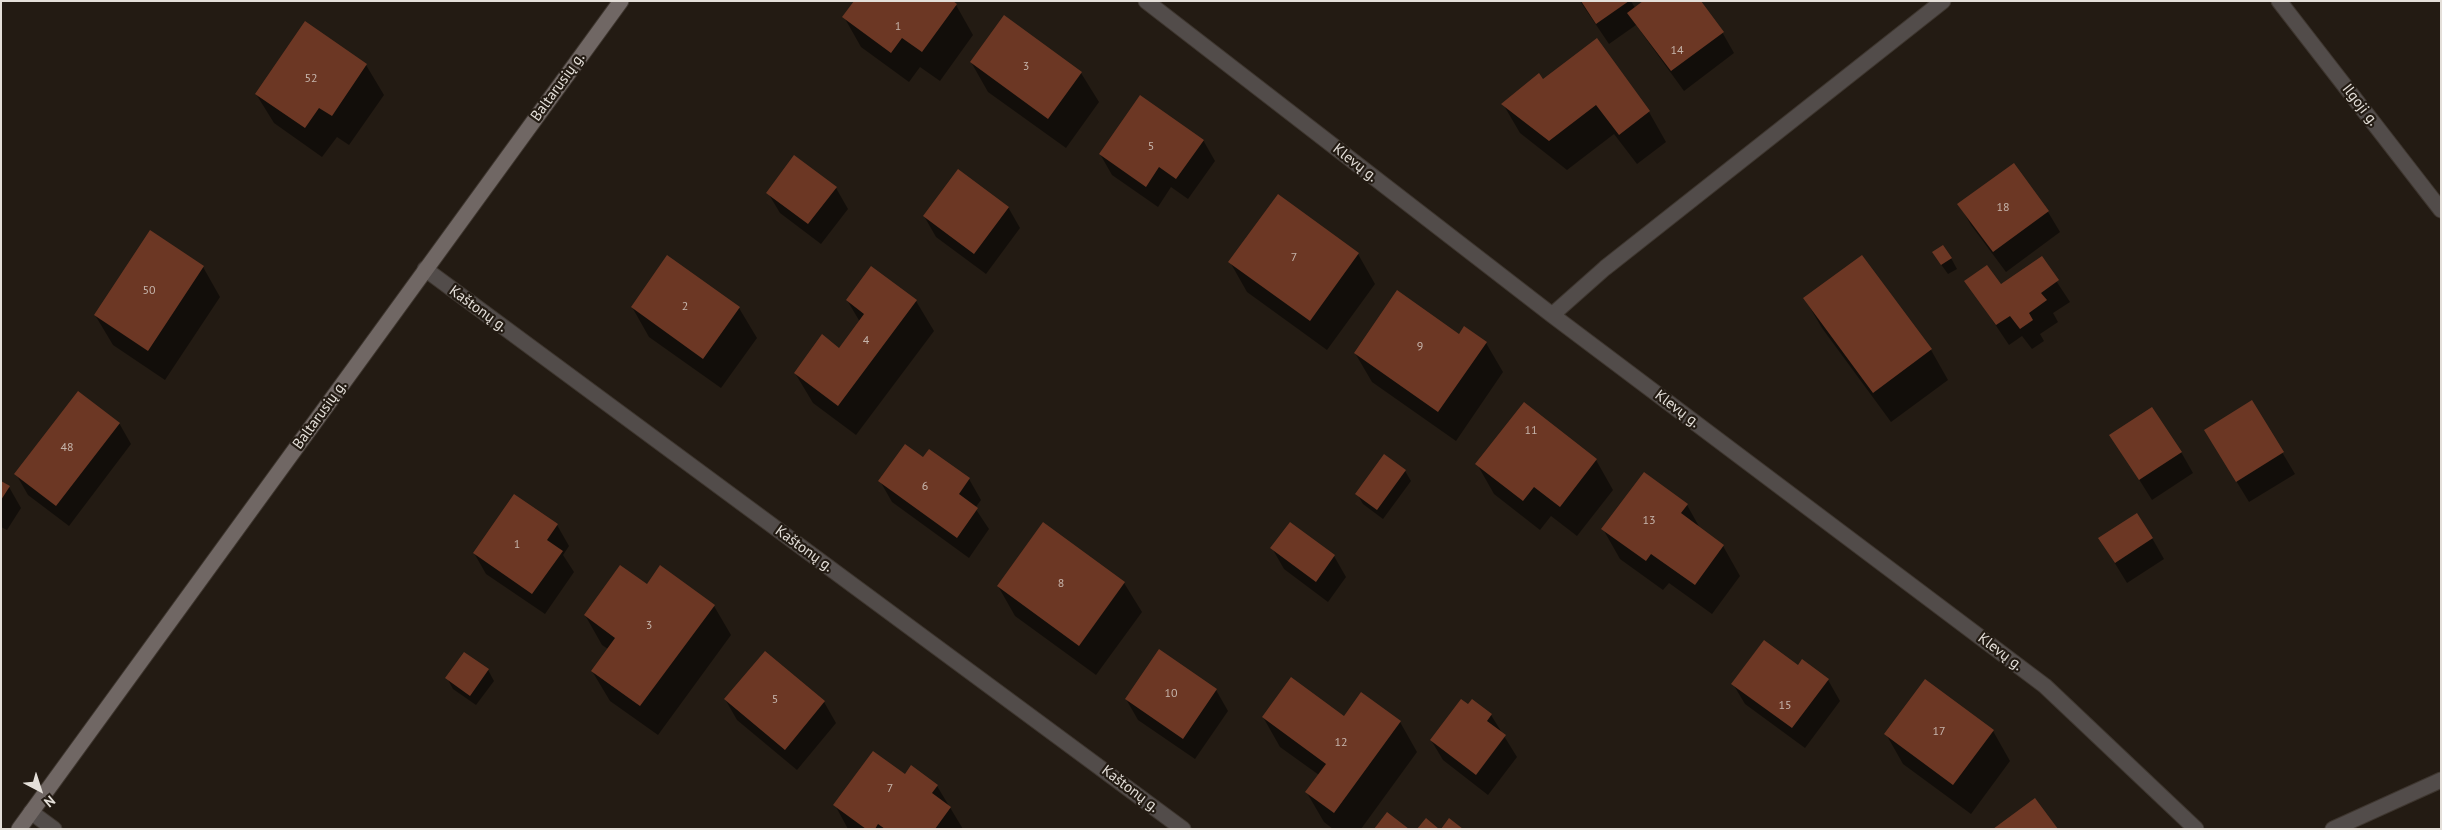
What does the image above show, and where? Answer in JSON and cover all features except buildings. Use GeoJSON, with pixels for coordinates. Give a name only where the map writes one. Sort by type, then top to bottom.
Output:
{"type":"FeatureCollection","features":[{"type":"Feature","properties":{"kind":"main road","name":"Baltarusių g."},"geometry":{"type":"LineString","coordinates":[[19,829],[621,1]]}},
{"type":"Feature","properties":{"kind":"street","name":"Klevų g."},"geometry":{"type":"LineString","coordinates":[[1146,1],[1552,315],[2045,686],[2196,829]]}},
{"type":"Feature","properties":{"kind":"street"},"geometry":{"type":"LineString","coordinates":[[1552,315],[1605,268],[1943,1]]}},
{"type":"Feature","properties":{"kind":"street","name":"Ilgoji g."},"geometry":{"type":"LineString","coordinates":[[2279,1],[2441,210]]}},
{"type":"Feature","properties":{"kind":"street","name":"Kaštonų g."},"geometry":{"type":"LineString","coordinates":[[425,270],[1183,829]]}},
{"type":"Feature","properties":{"kind":"street"},"geometry":{"type":"LineString","coordinates":[[2333,829],[2441,780]]}},
{"type":"Feature","properties":{"kind":"street"},"geometry":{"type":"LineString","coordinates":[[31,812],[54,829]]}}]}
